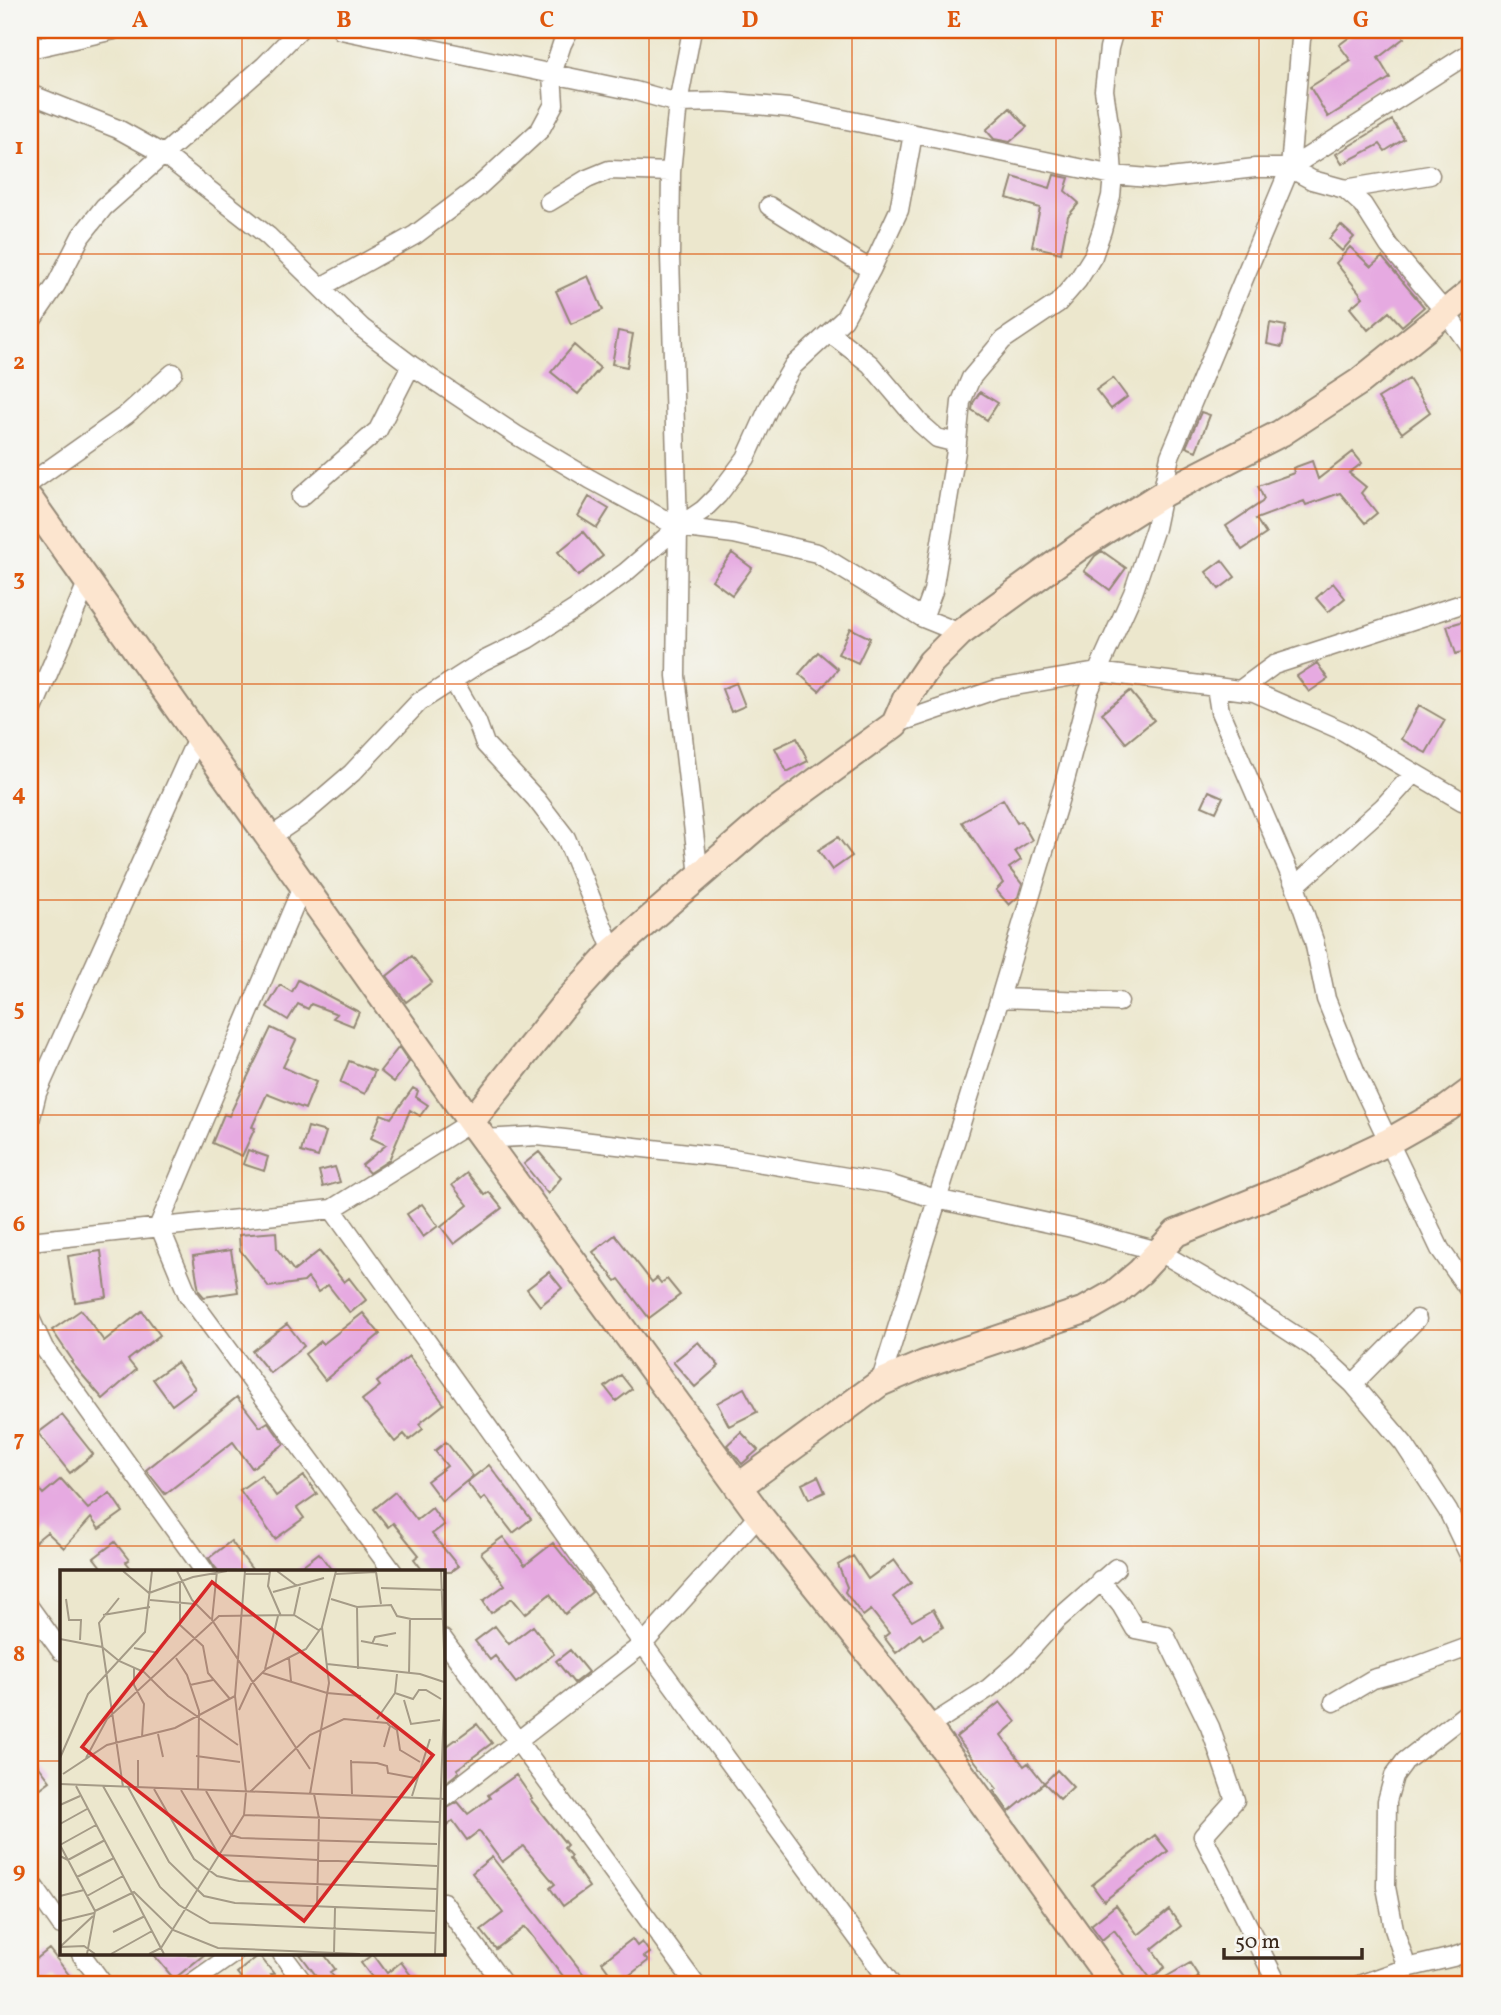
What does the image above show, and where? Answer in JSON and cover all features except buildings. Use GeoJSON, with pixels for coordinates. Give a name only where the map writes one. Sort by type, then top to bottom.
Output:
{"type":"FeatureCollection","features":[{"type":"Feature","properties":{"kind":"street"},"geometry":{"type":"LineString","coordinates":[[30,49],[114,30]]}},
{"type":"Feature","properties":{"kind":"street"},"geometry":{"type":"LineString","coordinates":[[30,323],[56,285],[81,236],[104,207],[264,66],[299,30]]}},
{"type":"Feature","properties":{"kind":"street"},"geometry":{"type":"LineString","coordinates":[[341,30],[635,91],[678,103],[723,102],[789,108],[1112,174],[1161,179],[1255,168],[1290,168],[1312,180],[1345,189],[1430,175]]}},
{"type":"Feature","properties":{"kind":"street"},"geometry":{"type":"LineString","coordinates":[[321,287],[415,235],[476,189],[540,130],[554,104],[552,74],[569,30]]}},
{"type":"Feature","properties":{"kind":"street"},"geometry":{"type":"LineString","coordinates":[[692,30],[678,103],[671,172],[670,256],[678,527],[676,677],[699,876]]}},
{"type":"Feature","properties":{"kind":"street"},"geometry":{"type":"LineString","coordinates":[[923,618],[933,591],[961,402],[971,378],[985,358],[1003,340],[1058,303],[1078,280],[1093,256],[1111,196],[1110,131],[1104,90],[1114,30]]}},
{"type":"Feature","properties":{"kind":"street"},"geometry":{"type":"LineString","coordinates":[[880,1383],[1000,998],[1064,784],[1088,693],[1133,593],[1155,528],[1170,456],[1290,168],[1304,30]]}},
{"type":"Feature","properties":{"kind":"street"},"geometry":{"type":"LineString","coordinates":[[1290,168],[1471,52]]}},
{"type":"Feature","properties":{"kind":"street"},"geometry":{"type":"LineString","coordinates":[[30,94],[118,129],[163,154],[268,236],[362,328],[411,365],[516,435],[678,527],[725,532],[817,553],[923,618],[960,633]]}},
{"type":"Feature","properties":{"kind":"street"},"geometry":{"type":"LineString","coordinates":[[269,838],[303,815],[352,773],[419,702],[483,661],[528,639],[576,609],[626,572],[718,495],[746,458],[770,405],[793,366],[844,319],[871,270],[899,210],[913,134]]}},
{"type":"Feature","properties":{"kind":"street"},"geometry":{"type":"LineString","coordinates":[[549,202],[587,179],[608,170],[671,172]]}},
{"type":"Feature","properties":{"kind":"street"},"geometry":{"type":"LineString","coordinates":[[1345,189],[1363,205],[1389,246],[1446,313],[1471,348]]}},
{"type":"Feature","properties":{"kind":"street"},"geometry":{"type":"LineString","coordinates":[[769,206],[871,270]]}},
{"type":"Feature","properties":{"kind":"street"},"geometry":{"type":"LineString","coordinates":[[895,724],[906,699],[931,662],[960,633],[1079,547],[1164,492],[1280,433],[1359,382],[1471,292]]}},
{"type":"Feature","properties":{"kind":"street"},"geometry":{"type":"LineString","coordinates":[[830,333],[870,364],[919,423],[937,438],[957,443]]}},
{"type":"Feature","properties":{"kind":"street"},"geometry":{"type":"LineString","coordinates":[[301,497],[378,430],[411,365]]}},
{"type":"Feature","properties":{"kind":"street"},"geometry":{"type":"LineString","coordinates":[[30,483],[126,415],[173,373]]}},
{"type":"Feature","properties":{"kind":"street"},"geometry":{"type":"LineString","coordinates":[[30,500],[302,887],[758,1515],[928,1727],[1114,1985]]}},
{"type":"Feature","properties":{"kind":"street"},"geometry":{"type":"LineString","coordinates":[[30,716],[87,583]]}},
{"type":"Feature","properties":{"kind":"street"},"geometry":{"type":"LineString","coordinates":[[1240,690],[1274,665],[1471,601]]}},
{"type":"Feature","properties":{"kind":"street"},"geometry":{"type":"LineString","coordinates":[[30,1241],[159,1225],[332,1209],[478,1131],[563,1006],[613,951],[766,818],[895,724],[996,689],[1097,671],[1254,692],[1343,731],[1471,804]]}},
{"type":"Feature","properties":{"kind":"street"},"geometry":{"type":"LineString","coordinates":[[453,680],[477,722],[485,744],[536,799],[566,838],[613,951]]}},
{"type":"Feature","properties":{"kind":"street"},"geometry":{"type":"LineString","coordinates":[[1216,687],[1220,712],[1295,886],[1314,941],[1326,999],[1356,1073],[1440,1249],[1471,1293]]}},
{"type":"Feature","properties":{"kind":"street"},"geometry":{"type":"LineString","coordinates":[[30,1121],[37,1093],[197,738]]}},
{"type":"Feature","properties":{"kind":"street"},"geometry":{"type":"LineString","coordinates":[[1295,886],[1383,807],[1414,773]]}},
{"type":"Feature","properties":{"kind":"street"},"geometry":{"type":"LineString","coordinates":[[302,887],[159,1225],[188,1295],[392,1570]]}},
{"type":"Feature","properties":{"kind":"street"},"geometry":{"type":"LineString","coordinates":[[1000,998],[1119,1002]]}},
{"type":"Feature","properties":{"kind":"street"},"geometry":{"type":"LineString","coordinates":[[738,1487],[880,1383],[924,1364],[1085,1310],[1115,1293],[1140,1272],[1176,1233],[1309,1179],[1388,1142],[1448,1108],[1471,1091]]}},
{"type":"Feature","properties":{"kind":"street"},"geometry":{"type":"LineString","coordinates":[[478,1131],[732,1158],[889,1184],[936,1199],[1072,1228],[1158,1251],[1227,1291],[1313,1347],[1353,1384],[1404,1444],[1466,1537],[1471,1559]]}},
{"type":"Feature","properties":{"kind":"street"},"geometry":{"type":"LineString","coordinates":[[332,1209],[643,1644],[892,1985]]}},
{"type":"Feature","properties":{"kind":"street"},"geometry":{"type":"LineString","coordinates":[[30,1318],[44,1348],[204,1570]]}},
{"type":"Feature","properties":{"kind":"street"},"geometry":{"type":"LineString","coordinates":[[1353,1384],[1417,1318]]}},
{"type":"Feature","properties":{"kind":"street"},"geometry":{"type":"LineString","coordinates":[[444,1798],[643,1644],[758,1515]]}},
{"type":"Feature","properties":{"kind":"street"},"geometry":{"type":"LineString","coordinates":[[928,1727],[989,1688],[1021,1660],[1058,1619],[1116,1567]]}},
{"type":"Feature","properties":{"kind":"street"},"geometry":{"type":"LineString","coordinates":[[1100,1580],[1121,1605],[1135,1629],[1165,1635],[1210,1727],[1235,1800],[1203,1836],[1278,1985]]}},
{"type":"Feature","properties":{"kind":"street"},"geometry":{"type":"LineString","coordinates":[[30,1608],[60,1650]]}},
{"type":"Feature","properties":{"kind":"street"},"geometry":{"type":"LineString","coordinates":[[444,1640],[696,1985]]}},
{"type":"Feature","properties":{"kind":"street"},"geometry":{"type":"LineString","coordinates":[[1334,1702],[1373,1679],[1471,1646]]}},
{"type":"Feature","properties":{"kind":"street"},"geometry":{"type":"LineString","coordinates":[[1407,1968],[1394,1929],[1386,1888],[1387,1801],[1394,1776],[1405,1760],[1471,1710]]}},
{"type":"Feature","properties":{"kind":"street"},"geometry":{"type":"LineString","coordinates":[[30,1881],[60,1924]]}},
{"type":"Feature","properties":{"kind":"street"},"geometry":{"type":"LineString","coordinates":[[444,1903],[504,1985]]}},
{"type":"Feature","properties":{"kind":"street"},"geometry":{"type":"LineString","coordinates":[[1359,1985],[1407,1968],[1471,1951]]}},
{"type":"Feature","properties":{"kind":"street"},"geometry":{"type":"LineString","coordinates":[[82,1955],[104,1985]]}},
{"type":"Feature","properties":{"kind":"street"},"geometry":{"type":"LineString","coordinates":[[189,1985],[232,1955]]}},
{"type":"Feature","properties":{"kind":"street"},"geometry":{"type":"LineString","coordinates":[[283,1955],[305,1985]]}}]}
